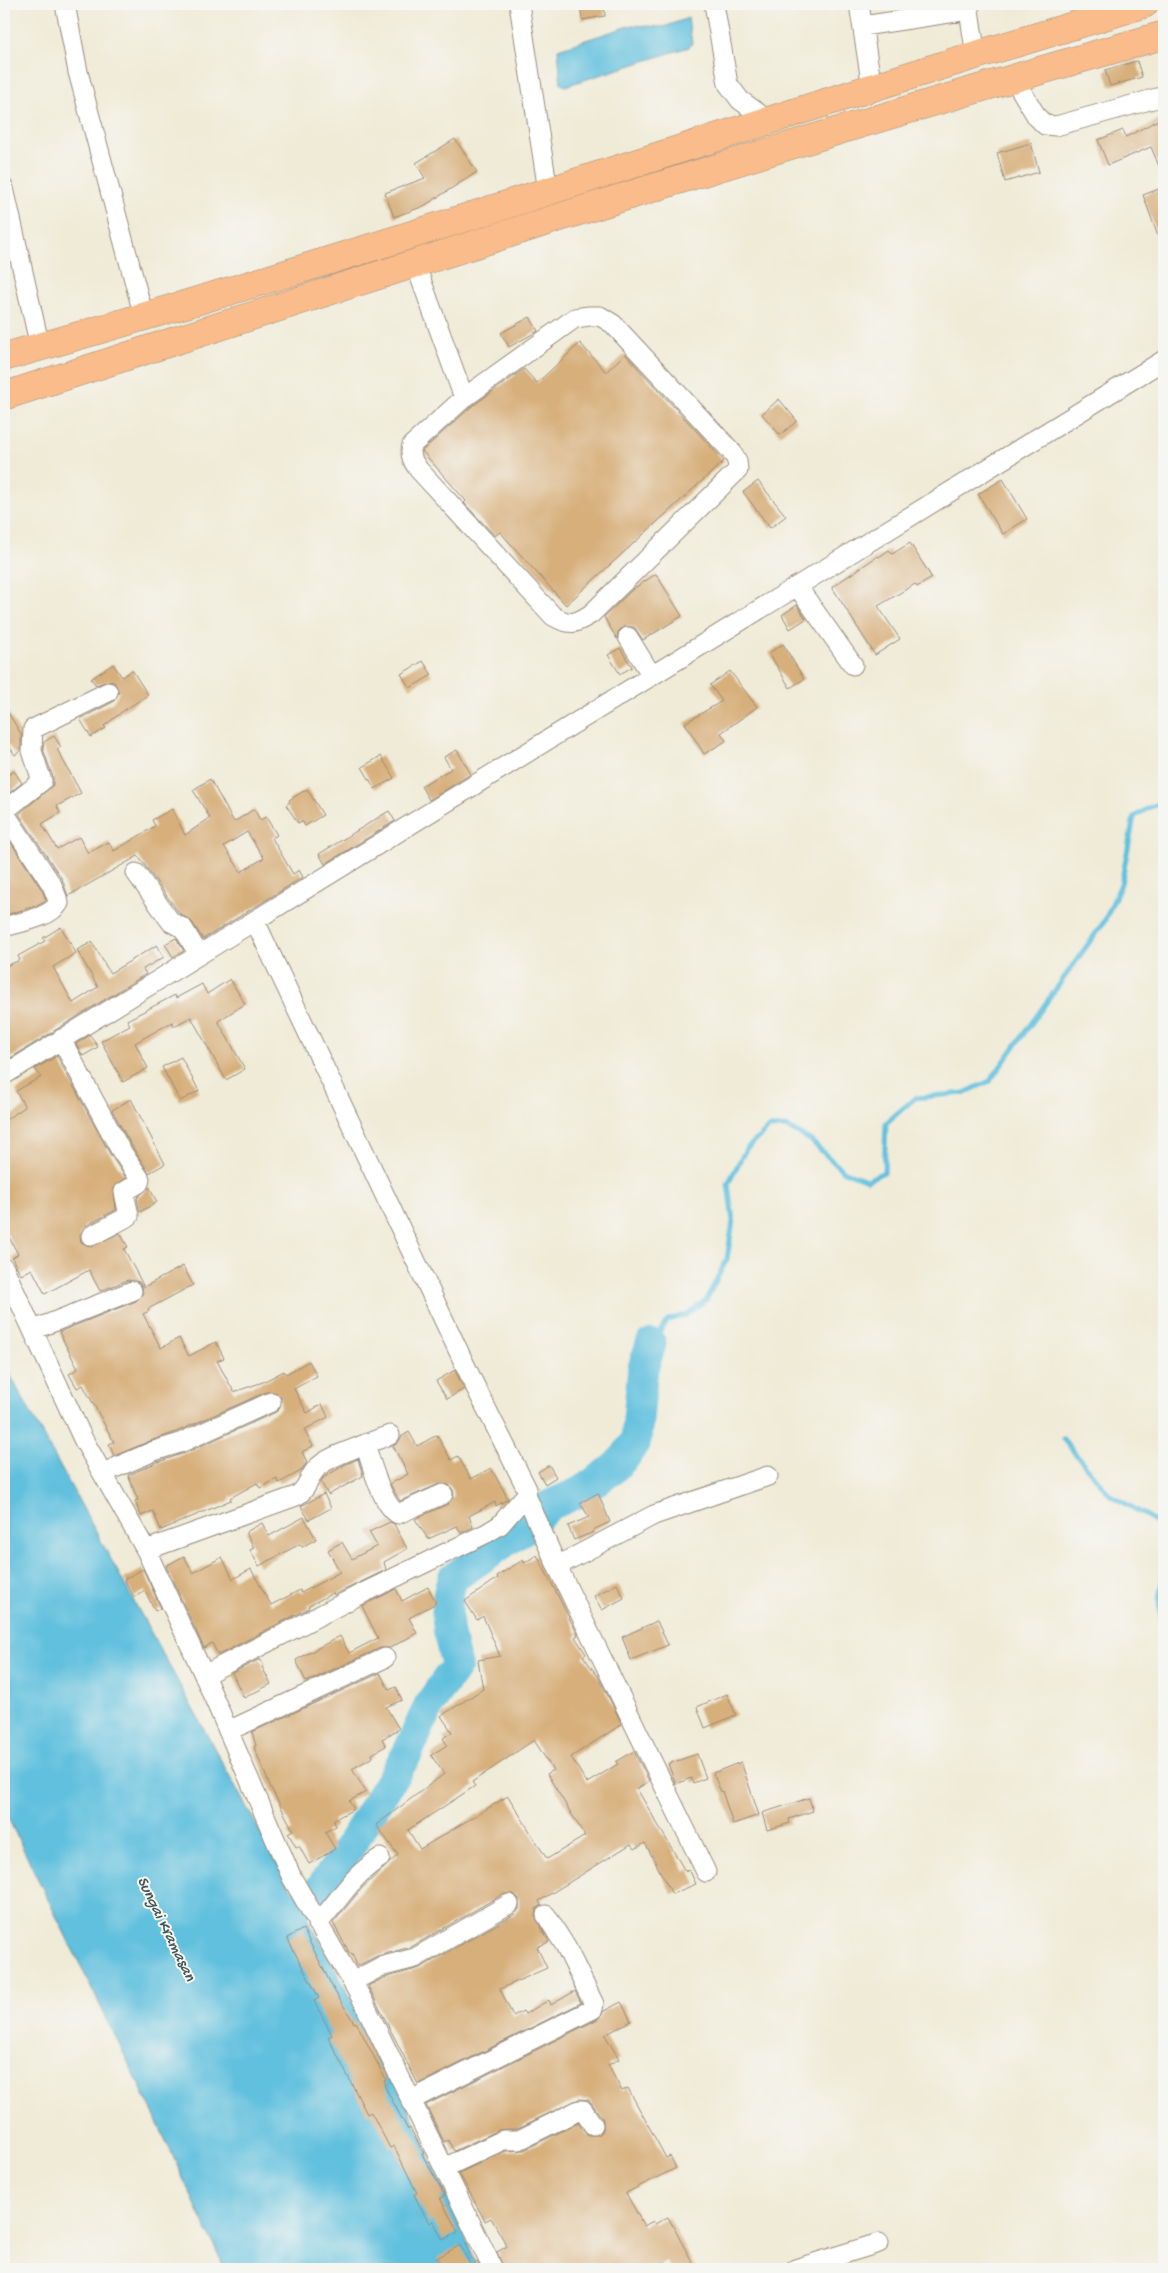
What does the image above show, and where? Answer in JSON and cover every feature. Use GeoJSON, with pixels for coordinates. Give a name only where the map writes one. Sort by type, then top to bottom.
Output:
{"type":"FeatureCollection","features":[{"type":"Feature","properties":{"kind":"highway"},"geometry":{"type":"LineString","coordinates":[[4,357],[144,317],[920,72],[1144,4]]}},
{"type":"Feature","properties":{"kind":"highway"},"geometry":{"type":"LineString","coordinates":[[4,396],[563,216],[1014,78],[1164,35]]}},
{"type":"Feature","properties":{"kind":"highway"},"geometry":{"type":"LineString","coordinates":[[920,72],[927,105]]}},
{"type":"Feature","properties":{"kind":"street"},"geometry":{"type":"LineString","coordinates":[[65,4],[78,72],[144,317]]}},
{"type":"Feature","properties":{"kind":"street"},"geometry":{"type":"LineString","coordinates":[[519,4],[548,191]]}},
{"type":"Feature","properties":{"kind":"street"},"geometry":{"type":"LineString","coordinates":[[714,4],[728,84],[740,100],[769,121]]}},
{"type":"Feature","properties":{"kind":"street"},"geometry":{"type":"LineString","coordinates":[[859,4],[872,88]]}},
{"type":"Feature","properties":{"kind":"street"},"geometry":{"type":"LineString","coordinates":[[863,26],[969,7],[976,56]]}},
{"type":"Feature","properties":{"kind":"street"},"geometry":{"type":"LineString","coordinates":[[1014,78],[1037,117],[1045,125],[1056,126],[1164,96]]}},
{"type":"Feature","properties":{"kind":"street"},"geometry":{"type":"LineString","coordinates":[[4,188],[40,347]]}},
{"type":"Feature","properties":{"kind":"street"},"geometry":{"type":"LineString","coordinates":[[415,263],[464,398]]}},
{"type":"Feature","properties":{"kind":"street"},"geometry":{"type":"LineString","coordinates":[[600,316],[612,324],[732,452],[737,461],[738,470],[591,614],[578,622],[565,623],[553,616],[496,557],[413,462],[410,452],[412,444],[464,398],[575,318],[600,316]]}},
{"type":"Feature","properties":{"kind":"street"},"geometry":{"type":"LineString","coordinates":[[4,1075],[1164,360]]}},
{"type":"Feature","properties":{"kind":"street"},"geometry":{"type":"LineString","coordinates":[[798,586],[853,665]]}},
{"type":"Feature","properties":{"kind":"street"},"geometry":{"type":"LineString","coordinates":[[628,637],[652,676]]}},
{"type":"Feature","properties":{"kind":"street"},"geometry":{"type":"LineString","coordinates":[[4,928],[49,913],[59,903],[52,885],[4,812],[42,781],[32,751],[31,732],[33,728],[108,692]]}},
{"type":"Feature","properties":{"kind":"street"},"geometry":{"type":"LineString","coordinates":[[136,874],[171,922],[183,928],[199,955]]}},
{"type":"Feature","properties":{"kind":"street"},"geometry":{"type":"LineString","coordinates":[[254,921],[476,1388],[524,1479],[528,1500],[556,1566],[706,1872]]}},
{"type":"Feature","properties":{"kind":"street"},"geometry":{"type":"LineString","coordinates":[[61,1039],[120,1149],[125,1153],[140,1179],[139,1182],[124,1192],[129,1216],[91,1236]]}},
{"type":"Feature","properties":{"kind":"street"},"geometry":{"type":"LineString","coordinates":[[4,1268],[83,1439],[146,1550],[204,1675],[292,1878],[362,1999],[493,2269]]}},
{"type":"Feature","properties":{"kind":"street"},"geometry":{"type":"LineString","coordinates":[[33,1330],[132,1291]]}},
{"type":"Feature","properties":{"kind":"street"},"geometry":{"type":"LineString","coordinates":[[103,1473],[154,1451],[180,1443],[271,1402]]}},
{"type":"Feature","properties":{"kind":"street"},"geometry":{"type":"LineString","coordinates":[[146,1550],[296,1496],[305,1490],[315,1470],[322,1464],[365,1444],[390,1435]]}},
{"type":"Feature","properties":{"kind":"street"},"geometry":{"type":"LineString","coordinates":[[365,1444],[386,1503],[392,1511],[398,1514],[407,1512],[443,1494]]}},
{"type":"Feature","properties":{"kind":"street"},"geometry":{"type":"LineString","coordinates":[[556,1566],[654,1515],[768,1476]]}},
{"type":"Feature","properties":{"kind":"street"},"geometry":{"type":"LineString","coordinates":[[204,1675],[365,1592],[487,1533],[500,1525],[528,1500]]}},
{"type":"Feature","properties":{"kind":"street"},"geometry":{"type":"LineString","coordinates":[[228,1731],[385,1658]]}},
{"type":"Feature","properties":{"kind":"street"},"geometry":{"type":"LineString","coordinates":[[316,1922],[331,1910],[355,1877],[380,1858]]}},
{"type":"Feature","properties":{"kind":"street"},"geometry":{"type":"LineString","coordinates":[[352,1982],[380,1967],[415,1958],[509,1904]]}},
{"type":"Feature","properties":{"kind":"street"},"geometry":{"type":"LineString","coordinates":[[411,2100],[593,2010],[594,2004],[566,1948],[546,1914]]}},
{"type":"Feature","properties":{"kind":"street"},"geometry":{"type":"LineString","coordinates":[[444,2168],[503,2140],[519,2140],[579,2110],[583,2110],[593,2125]]}},
{"type":"Feature","properties":{"kind":"street"},"geometry":{"type":"LineString","coordinates":[[795,2269],[879,2243]]}},
{"type":"Feature","properties":{"kind":"water"},"geometry":{"type":"Polygon","coordinates":[[[688,18],[692,43],[689,47],[565,86],[561,84],[558,49],[632,25],[664,27],[688,18]]]}},
{"type":"Feature","properties":{"kind":"water","name":"Sungai Kramasan"},"geometry":{"type":"Polygon","coordinates":[[[4,1364],[396,2080],[479,2269],[225,2269],[153,2113],[4,1810],[4,1364]]]}},
{"type":"Feature","properties":{"kind":"building"},"geometry":{"type":"Polygon","coordinates":[[[580,4],[604,4],[605,16],[582,20],[580,4]]]}},
{"type":"Feature","properties":{"kind":"building"},"geometry":{"type":"Polygon","coordinates":[[[1137,61],[1142,77],[1110,86],[1105,70],[1137,61]]]}},
{"type":"Feature","properties":{"kind":"building"},"geometry":{"type":"Polygon","coordinates":[[[1164,117],[1164,178],[1151,147],[1108,165],[1098,140],[1123,130],[1126,137],[1164,117]]]}},
{"type":"Feature","properties":{"kind":"building"},"geometry":{"type":"Polygon","coordinates":[[[455,139],[477,172],[424,206],[394,217],[385,193],[425,178],[416,163],[455,139]]]}},
{"type":"Feature","properties":{"kind":"building"},"geometry":{"type":"Polygon","coordinates":[[[1031,143],[1039,172],[1005,182],[997,153],[1031,143]]]}},
{"type":"Feature","properties":{"kind":"building"},"geometry":{"type":"Polygon","coordinates":[[[1164,187],[1164,249],[1163,250],[1143,195],[1164,187]]]}},
{"type":"Feature","properties":{"kind":"building"},"geometry":{"type":"Polygon","coordinates":[[[530,317],[538,331],[509,347],[501,333],[530,317]]]}},
{"type":"Feature","properties":{"kind":"building"},"geometry":{"type":"Polygon","coordinates":[[[580,343],[606,372],[625,354],[724,461],[566,605],[500,532],[495,536],[464,503],[466,501],[422,451],[471,407],[524,369],[537,383],[580,343]]]}},
{"type":"Feature","properties":{"kind":"building"},"geometry":{"type":"Polygon","coordinates":[[[779,399],[797,421],[780,435],[762,414],[779,399]]]}},
{"type":"Feature","properties":{"kind":"building"},"geometry":{"type":"Polygon","coordinates":[[[1003,479],[1027,519],[1003,534],[978,494],[1003,479]]]}},
{"type":"Feature","properties":{"kind":"building"},"geometry":{"type":"Polygon","coordinates":[[[758,481],[786,516],[770,528],[743,492],[758,481]]]}},
{"type":"Feature","properties":{"kind":"building"},"geometry":{"type":"Polygon","coordinates":[[[910,543],[932,578],[917,587],[915,584],[878,606],[900,639],[875,655],[832,587],[878,556],[889,550],[892,554],[910,543]]]}},
{"type":"Feature","properties":{"kind":"building"},"geometry":{"type":"Polygon","coordinates":[[[656,574],[682,616],[643,640],[634,627],[623,627],[618,632],[617,639],[604,617],[633,589],[656,574]]]}},
{"type":"Feature","properties":{"kind":"building"},"geometry":{"type":"Polygon","coordinates":[[[797,605],[806,619],[790,629],[782,615],[797,605]]]}},
{"type":"Feature","properties":{"kind":"building"},"geometry":{"type":"Polygon","coordinates":[[[783,644],[804,679],[790,688],[769,653],[783,644]]]}},
{"type":"Feature","properties":{"kind":"building"},"geometry":{"type":"Polygon","coordinates":[[[620,648],[632,667],[620,674],[608,655],[620,648]]]}},
{"type":"Feature","properties":{"kind":"building"},"geometry":{"type":"Polygon","coordinates":[[[423,661],[432,675],[410,688],[401,674],[423,661]]]}},
{"type":"Feature","properties":{"kind":"building"},"geometry":{"type":"Polygon","coordinates":[[[113,664],[122,677],[132,670],[148,695],[123,711],[104,726],[106,728],[91,737],[80,719],[113,702],[119,692],[114,682],[108,681],[96,685],[91,679],[113,664]]]}},
{"type":"Feature","properties":{"kind":"building"},"geometry":{"type":"Polygon","coordinates":[[[730,671],[757,707],[721,733],[726,741],[704,754],[685,723],[722,701],[710,685],[730,671]]]}},
{"type":"Feature","properties":{"kind":"building"},"geometry":{"type":"Polygon","coordinates":[[[4,706],[21,734],[21,751],[15,755],[4,739],[4,706]]]}},
{"type":"Feature","properties":{"kind":"building"},"geometry":{"type":"Polygon","coordinates":[[[54,736],[61,747],[57,749],[81,793],[57,806],[60,813],[42,824],[57,849],[79,837],[88,853],[109,842],[114,851],[155,826],[152,820],[172,809],[185,835],[210,818],[193,790],[210,779],[234,822],[254,809],[260,820],[266,817],[277,835],[272,838],[293,874],[299,870],[303,877],[203,939],[192,922],[179,913],[138,856],[68,896],[62,879],[19,814],[53,785],[53,777],[43,749],[44,742],[54,736]],[[247,832],[224,846],[241,872],[264,858],[247,832]]]}},
{"type":"Feature","properties":{"kind":"building"},"geometry":{"type":"Polygon","coordinates":[[[457,750],[471,774],[429,800],[421,786],[451,769],[444,757],[457,750]]]}},
{"type":"Feature","properties":{"kind":"building"},"geometry":{"type":"Polygon","coordinates":[[[381,756],[394,778],[375,789],[362,767],[381,756]]]}},
{"type":"Feature","properties":{"kind":"building"},"geometry":{"type":"Polygon","coordinates":[[[14,771],[22,783],[4,797],[4,778],[14,771]]]}},
{"type":"Feature","properties":{"kind":"building"},"geometry":{"type":"Polygon","coordinates":[[[307,789],[323,815],[305,826],[302,821],[298,823],[286,805],[290,802],[289,800],[307,789]]]}},
{"type":"Feature","properties":{"kind":"building"},"geometry":{"type":"Polygon","coordinates":[[[389,811],[395,821],[325,864],[319,854],[389,811]]]}},
{"type":"Feature","properties":{"kind":"building"},"geometry":{"type":"Polygon","coordinates":[[[4,832],[42,890],[46,900],[35,906],[6,915],[4,910],[4,832]]]}},
{"type":"Feature","properties":{"kind":"building"},"geometry":{"type":"Polygon","coordinates":[[[61,927],[76,953],[53,967],[73,1003],[98,987],[77,950],[92,942],[110,973],[157,945],[164,957],[143,969],[146,974],[4,1062],[4,967],[20,960],[18,956],[45,941],[43,938],[61,927]]]}},
{"type":"Feature","properties":{"kind":"building"},"geometry":{"type":"Polygon","coordinates":[[[176,938],[184,951],[173,957],[165,944],[176,938]]]}},
{"type":"Feature","properties":{"kind":"building"},"geometry":{"type":"Polygon","coordinates":[[[230,979],[245,1004],[218,1021],[245,1069],[226,1080],[191,1017],[174,1026],[172,1022],[135,1043],[148,1068],[123,1082],[101,1041],[130,1025],[127,1020],[175,995],[176,998],[202,984],[207,994],[230,979]]]}},
{"type":"Feature","properties":{"kind":"building"},"geometry":{"type":"Polygon","coordinates":[[[90,1035],[98,1047],[83,1056],[76,1044],[90,1035]]]}},
{"type":"Feature","properties":{"kind":"building"},"geometry":{"type":"Polygon","coordinates":[[[57,1056],[110,1154],[126,1178],[114,1188],[116,1210],[85,1226],[80,1235],[81,1242],[91,1247],[120,1233],[128,1247],[124,1249],[144,1287],[183,1266],[193,1285],[148,1309],[149,1311],[143,1314],[161,1348],[179,1338],[189,1356],[216,1342],[224,1358],[217,1361],[234,1392],[263,1382],[284,1371],[286,1374],[309,1361],[317,1376],[294,1389],[307,1413],[322,1404],[328,1417],[304,1430],[313,1446],[302,1452],[307,1462],[301,1471],[279,1483],[277,1479],[260,1488],[257,1483],[230,1498],[231,1500],[161,1530],[153,1511],[141,1516],[135,1501],[138,1500],[128,1475],[185,1453],[276,1412],[280,1408],[281,1398],[277,1393],[266,1392],[176,1432],[114,1456],[109,1444],[114,1442],[83,1385],[77,1388],[69,1374],[78,1369],[59,1332],[136,1301],[143,1293],[142,1286],[139,1282],[128,1280],[100,1291],[89,1270],[45,1294],[32,1269],[21,1275],[12,1258],[18,1254],[4,1228],[4,1121],[25,1107],[16,1091],[41,1077],[35,1069],[57,1056]]]}},
{"type":"Feature","properties":{"kind":"building"},"geometry":{"type":"Polygon","coordinates":[[[181,1057],[199,1091],[180,1101],[162,1067],[181,1057]]]}},
{"type":"Feature","properties":{"kind":"building"},"geometry":{"type":"Polygon","coordinates":[[[131,1099],[165,1164],[149,1173],[112,1110],[131,1099]]]}},
{"type":"Feature","properties":{"kind":"building"},"geometry":{"type":"Polygon","coordinates":[[[149,1187],[157,1202],[140,1212],[137,1198],[149,1187]]]}},
{"type":"Feature","properties":{"kind":"building"},"geometry":{"type":"Polygon","coordinates":[[[455,1370],[464,1389],[447,1399],[436,1381],[455,1370]]]}},
{"type":"Feature","properties":{"kind":"building"},"geometry":{"type":"Polygon","coordinates":[[[409,1432],[417,1446],[437,1435],[451,1460],[458,1456],[471,1479],[491,1468],[508,1499],[496,1506],[495,1502],[469,1516],[473,1527],[461,1533],[457,1526],[428,1539],[415,1519],[448,1504],[454,1496],[453,1490],[449,1485],[439,1484],[400,1501],[390,1484],[408,1474],[393,1446],[398,1443],[401,1437],[409,1432]]]}},
{"type":"Feature","properties":{"kind":"building"},"geometry":{"type":"Polygon","coordinates":[[[358,1459],[363,1476],[328,1495],[321,1482],[323,1478],[358,1459]]]}},
{"type":"Feature","properties":{"kind":"building"},"geometry":{"type":"Polygon","coordinates":[[[549,1465],[556,1477],[545,1484],[538,1472],[549,1465]]]}},
{"type":"Feature","properties":{"kind":"building"},"geometry":{"type":"Polygon","coordinates":[[[598,1493],[610,1522],[593,1530],[594,1532],[574,1540],[568,1526],[589,1517],[580,1503],[598,1493]]]}},
{"type":"Feature","properties":{"kind":"building"},"geometry":{"type":"Polygon","coordinates":[[[324,1494],[331,1508],[309,1520],[301,1506],[324,1494]]]}},
{"type":"Feature","properties":{"kind":"building"},"geometry":{"type":"Polygon","coordinates":[[[304,1517],[316,1539],[302,1547],[300,1544],[259,1566],[250,1550],[254,1548],[246,1532],[262,1523],[269,1536],[304,1517]]]}},
{"type":"Feature","properties":{"kind":"building"},"geometry":{"type":"Polygon","coordinates":[[[390,1522],[394,1524],[407,1549],[384,1562],[386,1570],[334,1595],[333,1593],[308,1606],[309,1608],[218,1655],[212,1643],[204,1648],[166,1566],[184,1556],[193,1573],[222,1557],[233,1579],[251,1569],[271,1605],[300,1590],[301,1593],[340,1572],[328,1550],[342,1542],[352,1559],[377,1546],[369,1532],[390,1522]]]}},
{"type":"Feature","properties":{"kind":"building"},"geometry":{"type":"Polygon","coordinates":[[[537,1555],[578,1635],[575,1637],[586,1654],[583,1656],[599,1678],[622,1724],[571,1757],[587,1783],[618,1764],[616,1762],[634,1751],[649,1781],[637,1789],[685,1871],[689,1869],[696,1884],[672,1894],[645,1843],[635,1849],[631,1844],[539,1901],[541,1905],[536,1909],[535,1916],[549,1942],[537,1947],[547,1968],[500,1989],[513,2016],[523,2011],[525,2014],[549,2000],[551,2005],[575,1991],[581,2003],[418,2084],[368,1986],[384,1978],[420,1968],[515,1914],[519,1909],[519,1899],[514,1894],[503,1894],[411,1947],[377,1956],[357,1966],[352,1953],[350,1954],[333,1923],[362,1888],[398,1855],[376,1825],[444,1774],[431,1755],[447,1745],[443,1738],[452,1732],[441,1716],[483,1689],[478,1660],[500,1656],[483,1616],[477,1620],[465,1601],[498,1578],[497,1576],[523,1560],[524,1563],[537,1555]],[[534,1740],[472,1782],[475,1786],[408,1830],[420,1849],[508,1796],[547,1859],[585,1836],[547,1774],[553,1770],[534,1740]]]}},
{"type":"Feature","properties":{"kind":"building"},"geometry":{"type":"Polygon","coordinates":[[[143,1569],[161,1608],[155,1611],[145,1591],[134,1597],[124,1579],[143,1569]]]}},
{"type":"Feature","properties":{"kind":"building"},"geometry":{"type":"Polygon","coordinates":[[[617,1584],[624,1598],[602,1610],[594,1596],[617,1584]]]}},
{"type":"Feature","properties":{"kind":"building"},"geometry":{"type":"Polygon","coordinates":[[[428,1587],[436,1603],[409,1618],[417,1633],[390,1648],[380,1648],[306,1682],[296,1660],[340,1636],[349,1653],[378,1638],[362,1606],[396,1589],[402,1601],[428,1587]]]}},
{"type":"Feature","properties":{"kind":"building"},"geometry":{"type":"Polygon","coordinates":[[[657,1621],[668,1645],[631,1660],[622,1637],[657,1621]]]}},
{"type":"Feature","properties":{"kind":"building"},"geometry":{"type":"Polygon","coordinates":[[[260,1659],[271,1684],[244,1698],[232,1673],[260,1659]]]}},
{"type":"Feature","properties":{"kind":"building"},"geometry":{"type":"Polygon","coordinates":[[[380,1673],[389,1690],[396,1687],[402,1700],[386,1707],[399,1729],[382,1739],[386,1746],[372,1754],[373,1757],[352,1769],[366,1792],[349,1801],[354,1809],[333,1820],[336,1826],[325,1832],[335,1849],[309,1864],[299,1846],[296,1847],[288,1833],[293,1830],[271,1788],[254,1747],[256,1746],[252,1732],[380,1673]]]}},
{"type":"Feature","properties":{"kind":"building"},"geometry":{"type":"Polygon","coordinates":[[[727,1694],[736,1715],[705,1728],[697,1707],[727,1694]]]}},
{"type":"Feature","properties":{"kind":"building"},"geometry":{"type":"Polygon","coordinates":[[[697,1754],[706,1778],[693,1783],[691,1778],[676,1784],[668,1764],[697,1754]]]}},
{"type":"Feature","properties":{"kind":"building"},"geometry":{"type":"Polygon","coordinates":[[[741,1762],[759,1815],[733,1824],[722,1791],[713,1773],[741,1762]]]}},
{"type":"Feature","properties":{"kind":"building"},"geometry":{"type":"Polygon","coordinates":[[[809,1798],[813,1811],[789,1819],[790,1823],[767,1830],[762,1813],[809,1798]]]}},
{"type":"Feature","properties":{"kind":"building"},"geometry":{"type":"Polygon","coordinates":[[[303,1929],[334,1990],[354,2023],[356,2022],[386,2080],[384,2085],[408,2130],[410,2128],[424,2153],[422,2154],[445,2196],[440,2198],[458,2232],[443,2240],[433,2221],[429,2223],[420,2207],[414,2194],[417,2193],[394,2146],[390,2148],[371,2112],[367,2114],[328,2037],[332,2035],[314,2001],[319,1998],[287,1938],[303,1929]]]}},
{"type":"Feature","properties":{"kind":"building"},"geometry":{"type":"Polygon","coordinates":[[[621,2002],[631,2021],[605,2035],[619,2059],[608,2065],[622,2091],[628,2088],[666,2158],[670,2156],[676,2168],[626,2193],[644,2226],[653,2221],[655,2224],[668,2217],[696,2269],[670,2269],[666,2262],[653,2269],[504,2269],[497,2252],[507,2246],[491,2218],[485,2221],[459,2173],[506,2151],[524,2150],[578,2123],[588,2135],[599,2135],[603,2130],[603,2119],[589,2100],[579,2099],[516,2129],[499,2130],[454,2151],[448,2140],[444,2142],[426,2105],[598,2019],[604,2011],[621,2002]]]}},
{"type":"Feature","properties":{"kind":"building"},"geometry":{"type":"Polygon","coordinates":[[[460,2245],[471,2266],[477,2262],[481,2269],[444,2269],[437,2258],[460,2245]]]}},
{"type":"Feature","properties":{"kind":"waterway"},"geometry":{"type":"LineString","coordinates":[[651,1344],[668,1320],[686,1315],[706,1300],[727,1259],[733,1221],[728,1184],[746,1149],[769,1128],[786,1127],[810,1140],[843,1171],[867,1180],[884,1172],[886,1123],[915,1098],[964,1093],[990,1081],[1104,922],[1121,884],[1134,817],[1148,808],[1164,802]]}},
{"type":"Feature","properties":{"kind":"waterway"},"geometry":{"type":"LineString","coordinates":[[278,1917],[317,1893],[347,1851],[407,1754],[429,1705],[457,1665],[451,1644],[447,1610],[453,1578],[527,1527],[550,1505],[580,1492],[612,1470],[625,1457],[636,1440],[643,1368],[651,1344]]}},
{"type":"Feature","properties":{"kind":"waterway"},"geometry":{"type":"LineString","coordinates":[[1063,1439],[1110,1495],[1147,1516],[1164,1531]]}},
{"type":"Feature","properties":{"kind":"waterway"},"geometry":{"type":"LineString","coordinates":[[1164,1573],[1159,1605],[1164,1625]]}}]}
